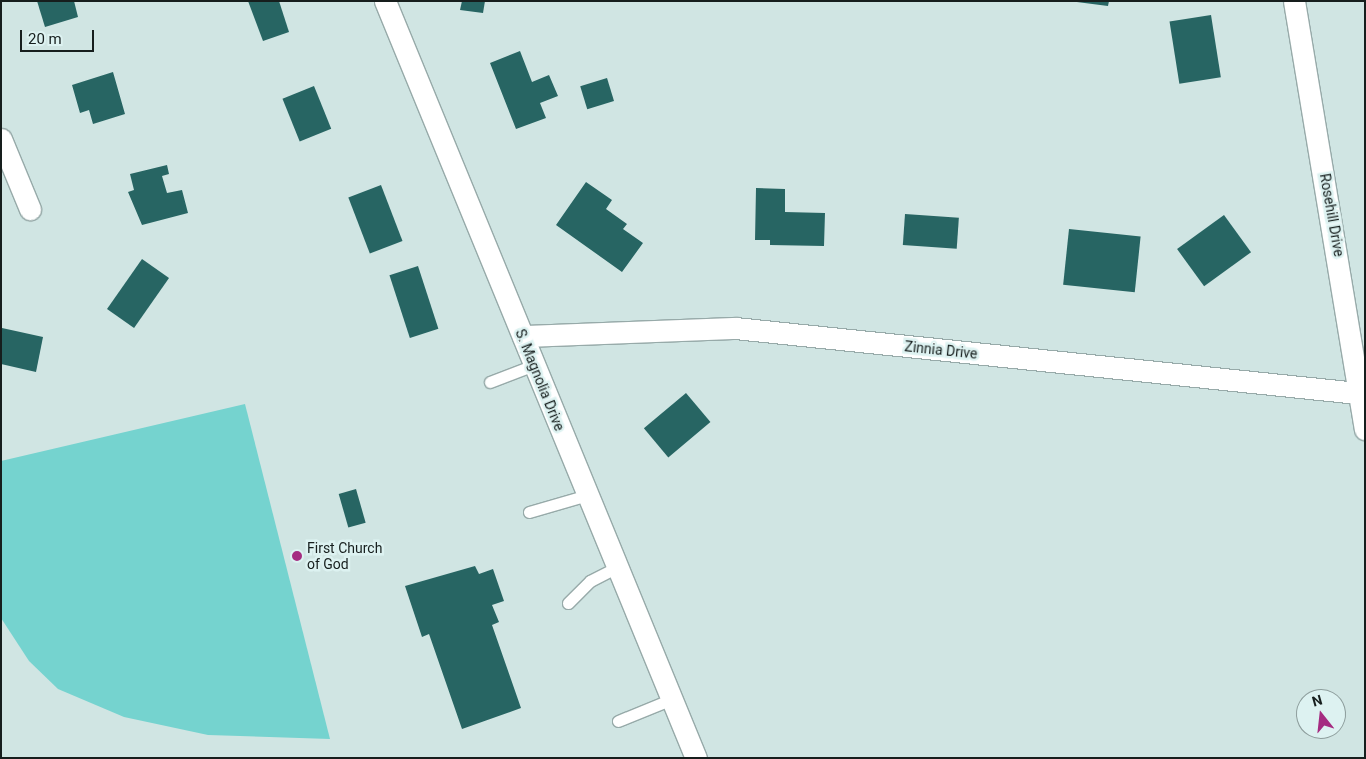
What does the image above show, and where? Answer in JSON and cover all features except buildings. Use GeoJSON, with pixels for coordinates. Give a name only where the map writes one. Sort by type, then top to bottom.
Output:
{"type":"FeatureCollection","features":[{"type":"Feature","properties":{"kind":"street","name":"S. Magnolia Drive"},"geometry":{"type":"LineString","coordinates":[[385,1],[696,758]]}},
{"type":"Feature","properties":{"kind":"street","name":"Rosehill Drive"},"geometry":{"type":"LineString","coordinates":[[1294,1],[1342,277],[1358,393],[1365,429]]}},
{"type":"Feature","properties":{"kind":"street"},"geometry":{"type":"LineString","coordinates":[[1,139],[30,209]]}},
{"type":"Feature","properties":{"kind":"street","name":"Zinnia Drive"},"geometry":{"type":"LineString","coordinates":[[523,336],[735,328],[1358,393]]}},
{"type":"Feature","properties":{"kind":"lane"},"geometry":{"type":"LineString","coordinates":[[490,382],[534,365]]}},
{"type":"Feature","properties":{"kind":"lane"},"geometry":{"type":"LineString","coordinates":[[529,512],[588,494]]}},
{"type":"Feature","properties":{"kind":"lane"},"geometry":{"type":"LineString","coordinates":[[568,603],[590,581],[618,567]]}},
{"type":"Feature","properties":{"kind":"lane"},"geometry":{"type":"LineString","coordinates":[[618,721],[672,699]]}},
{"type":"Feature","properties":{"kind":"shaded area"},"geometry":{"type":"Polygon","coordinates":[[[245,404],[330,739],[208,735],[124,717],[58,689],[29,661],[1,618],[1,461],[245,404]]]}},
{"type":"Feature","properties":{"kind":"place","name":"First Church of God"},"geometry":{"type":"Point","coordinates":[297,556]}}]}
